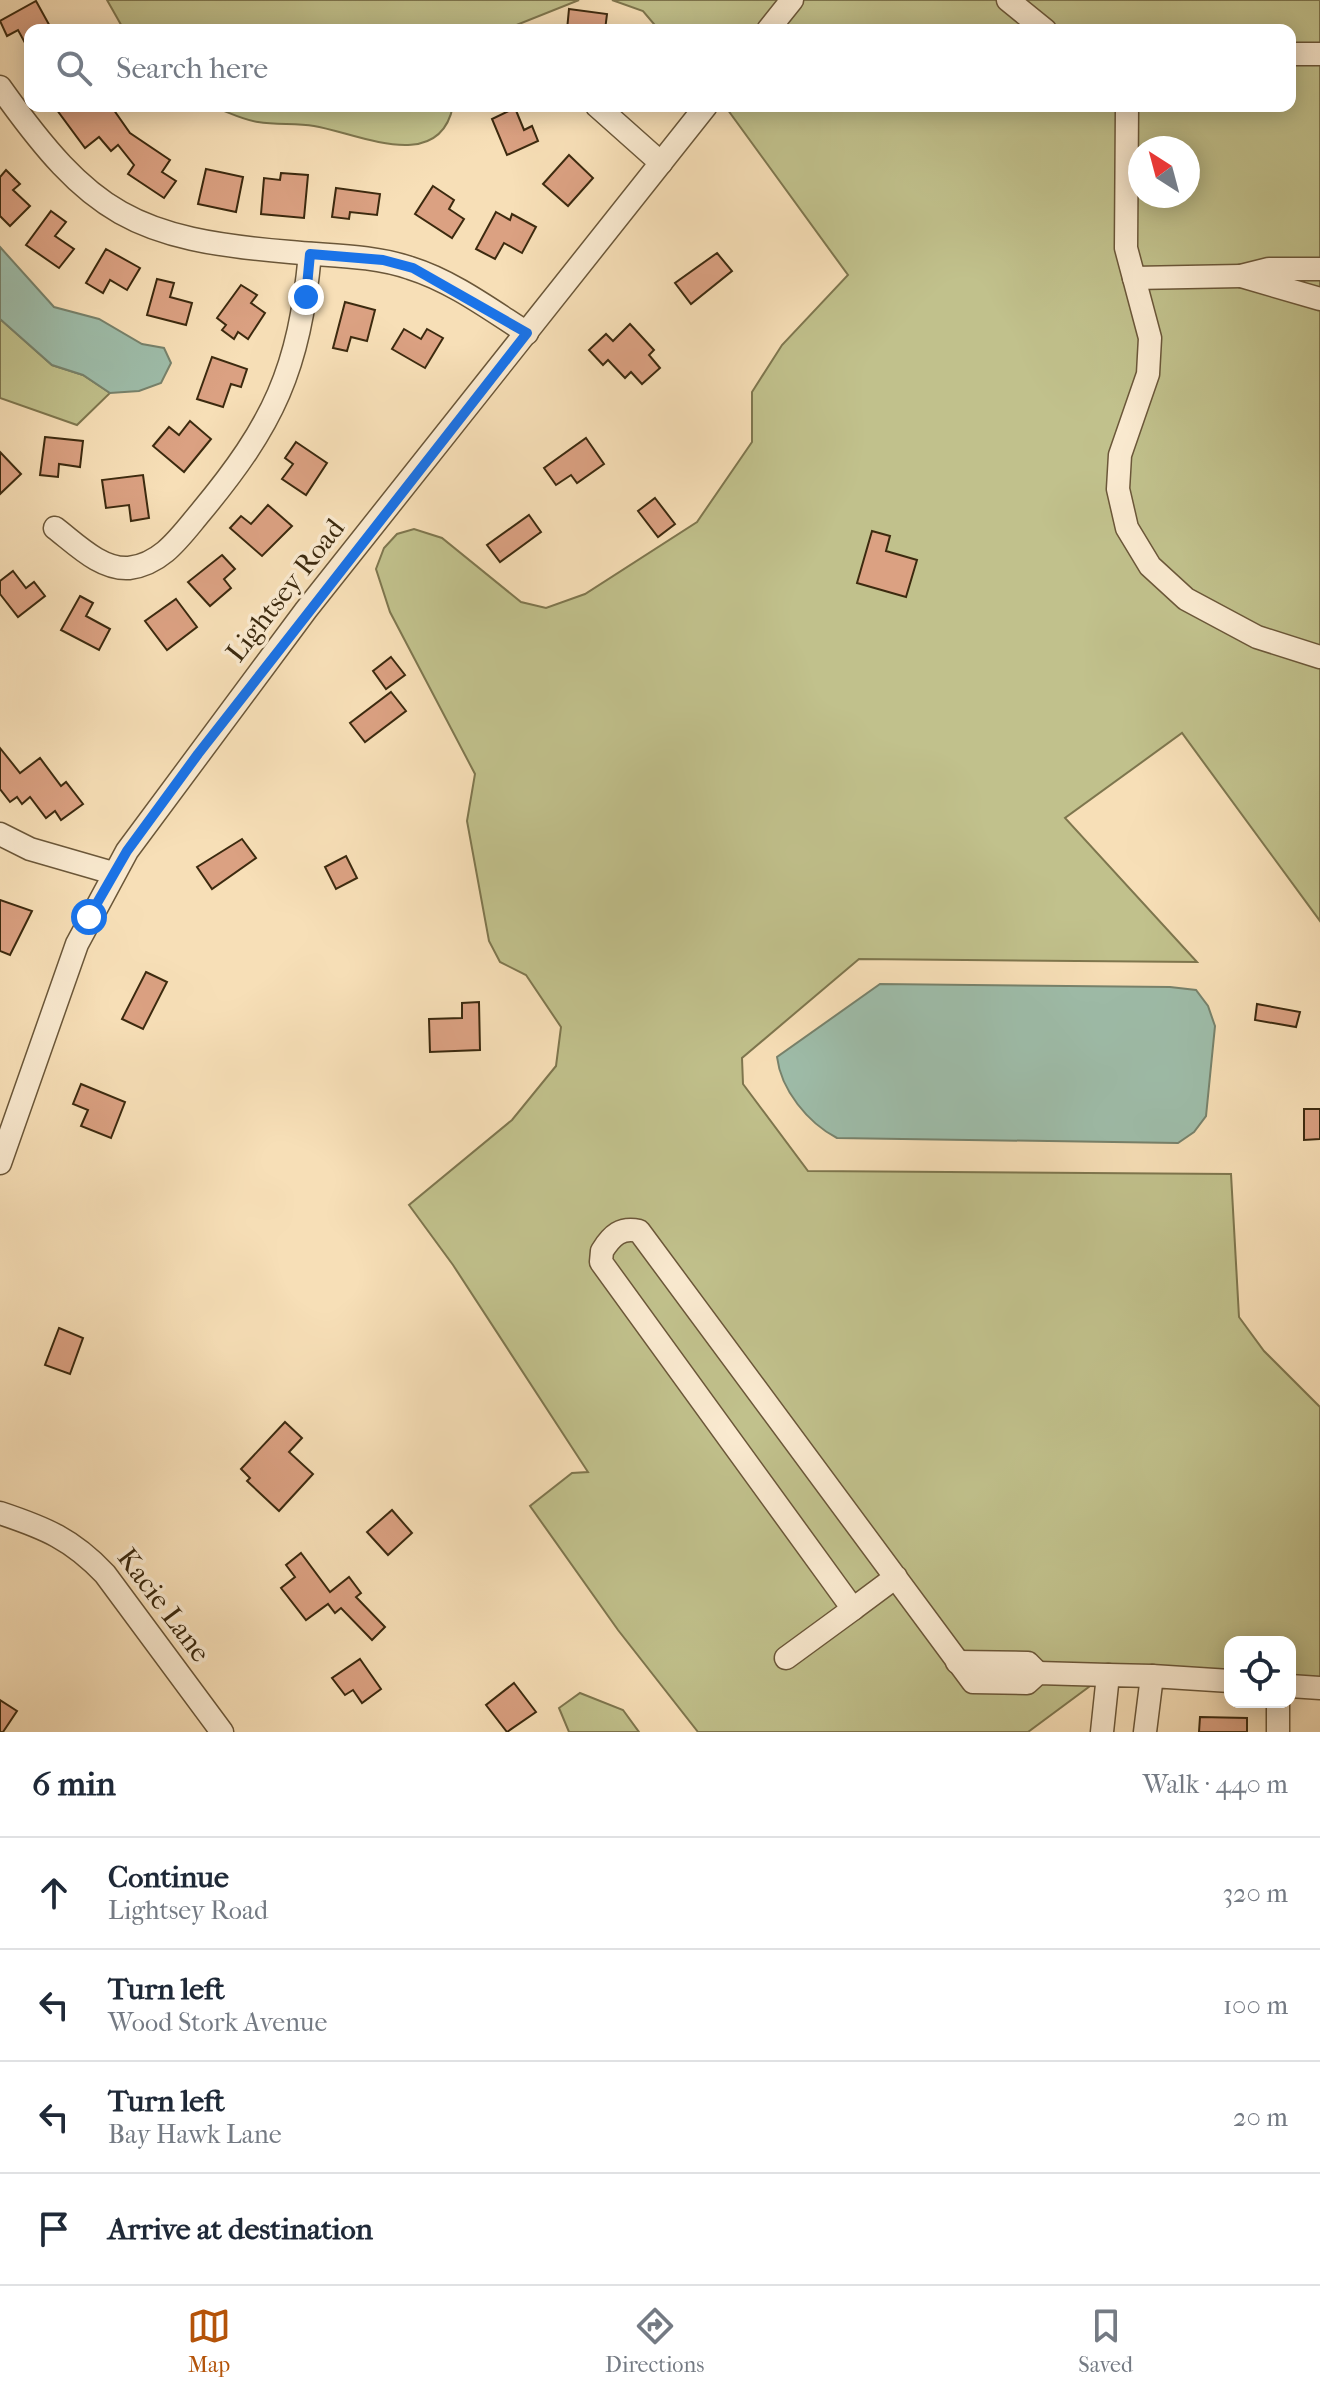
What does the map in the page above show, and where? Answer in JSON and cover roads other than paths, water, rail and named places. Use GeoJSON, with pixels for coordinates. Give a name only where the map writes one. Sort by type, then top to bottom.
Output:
{"type":"FeatureCollection","features":[{"type":"Feature","properties":{"kind":"street"},"geometry":{"type":"LineString","coordinates":[[773,24],[792,0]]}},
{"type":"Feature","properties":{"kind":"street"},"geometry":{"type":"LineString","coordinates":[[1008,0],[1038,24]]}},
{"type":"Feature","properties":{"kind":"street"},"geometry":{"type":"LineString","coordinates":[[1296,54],[1320,54]]}},
{"type":"Feature","properties":{"kind":"street"},"geometry":{"type":"LineString","coordinates":[[0,87],[55,161],[88,191],[125,216],[187,240],[383,260],[413,268],[527,333]]}},
{"type":"Feature","properties":{"kind":"street"},"geometry":{"type":"LineString","coordinates":[[604,112],[661,163]]}},
{"type":"Feature","properties":{"kind":"street","name":"Lightsey Road"},"geometry":{"type":"LineString","coordinates":[[0,1163],[77,944],[113,873],[306,610],[701,112]]}},
{"type":"Feature","properties":{"kind":"street"},"geometry":{"type":"LineString","coordinates":[[1127,112],[1126,248],[1150,338],[1148,374],[1120,455],[1118,489],[1127,528],[1150,566],[1186,599],[1257,637],[1318,658]]}},
{"type":"Feature","properties":{"kind":"street"},"geometry":{"type":"LineString","coordinates":[[55,528],[102,562],[115,567],[145,563],[168,551],[251,449],[272,412],[294,359],[310,254]]}},
{"type":"Feature","properties":{"kind":"street"},"geometry":{"type":"LineString","coordinates":[[1134,278],[1241,276],[1269,269],[1320,269]]}},
{"type":"Feature","properties":{"kind":"street"},"geometry":{"type":"LineString","coordinates":[[1241,276],[1320,299]]}},
{"type":"Feature","properties":{"kind":"street"},"geometry":{"type":"LineString","coordinates":[[0,834],[30,849],[113,873]]}},
{"type":"Feature","properties":{"kind":"street"},"geometry":{"type":"LineString","coordinates":[[853,1609],[601,1262],[602,1251],[617,1233],[627,1228],[639,1231],[973,1682],[1027,1683],[1038,1673],[1224,1681]]}},
{"type":"Feature","properties":{"kind":"street","name":"Kacie Lane"},"geometry":{"type":"LineString","coordinates":[[0,1513],[54,1532],[87,1555],[105,1574],[222,1732]]}},
{"type":"Feature","properties":{"kind":"street"},"geometry":{"type":"LineString","coordinates":[[786,1658],[896,1577]]}},
{"type":"Feature","properties":{"kind":"street"},"geometry":{"type":"LineString","coordinates":[[1102,1732],[1108,1675]]}},
{"type":"Feature","properties":{"kind":"street"},"geometry":{"type":"LineString","coordinates":[[1145,1732],[1152,1676]]}},
{"type":"Feature","properties":{"kind":"street"},"geometry":{"type":"LineString","coordinates":[[1296,1686],[1320,1688]]}},
{"type":"Feature","properties":{"kind":"street"},"geometry":{"type":"LineString","coordinates":[[1278,1708],[1278,1732]]}}]}
